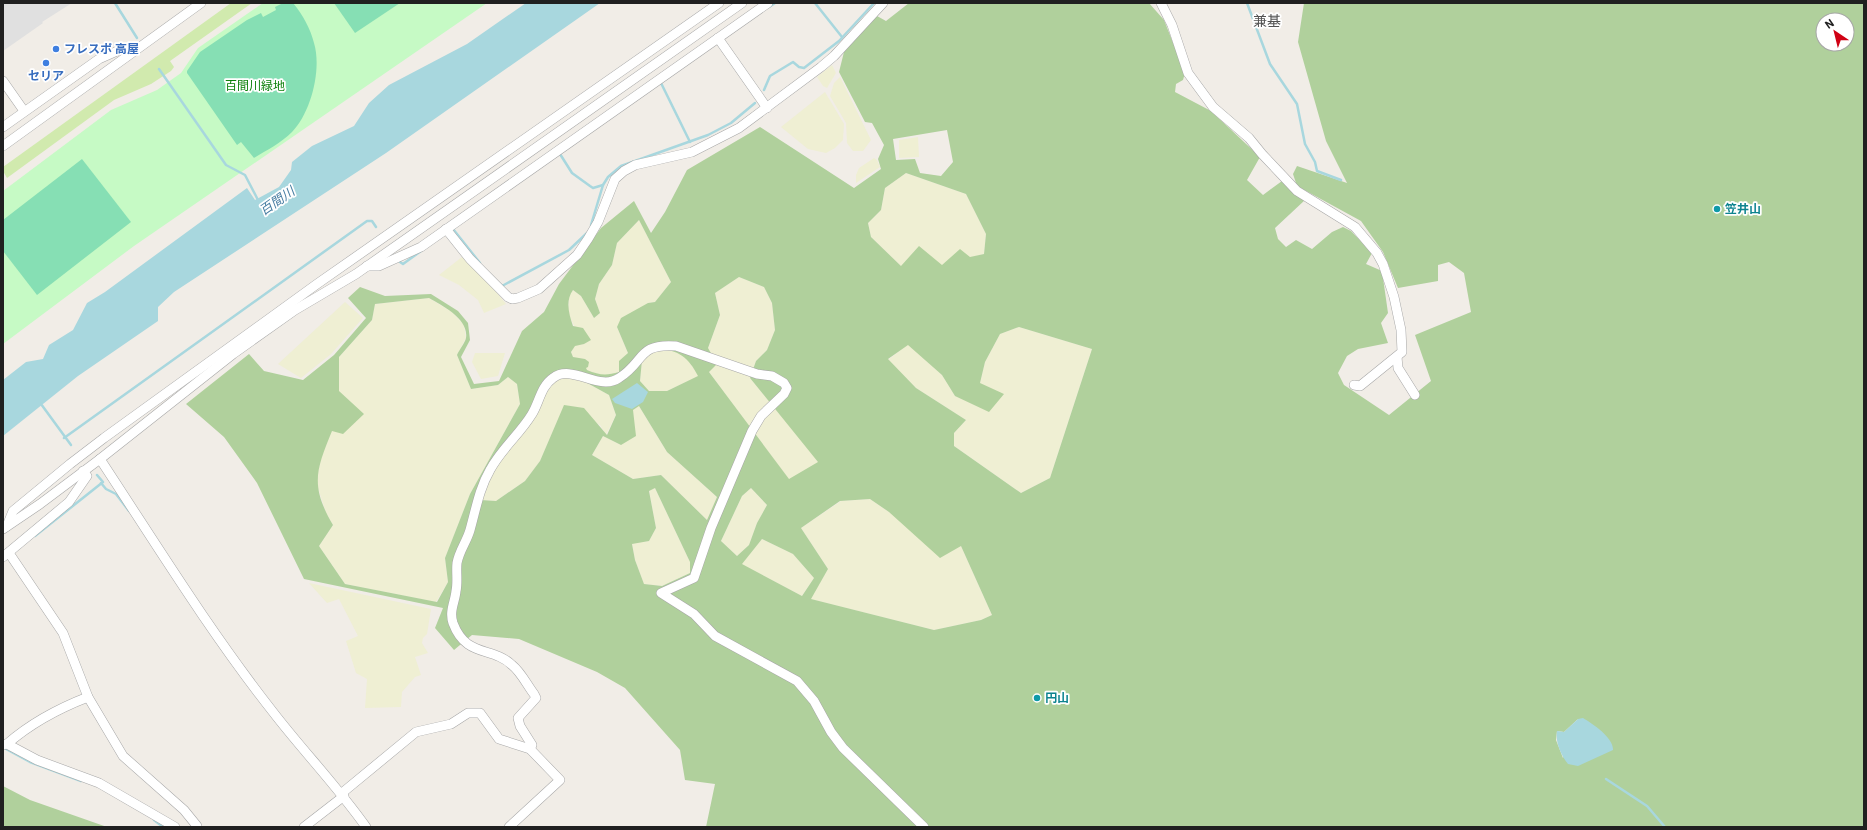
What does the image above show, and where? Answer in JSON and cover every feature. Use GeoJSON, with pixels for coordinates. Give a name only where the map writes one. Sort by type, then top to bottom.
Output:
{"type":"FeatureCollection","features":[{"type":"Feature","properties":{"kind":"street"},"geometry":{"type":"LineString","coordinates":[[3,146],[201,3]]}},
{"type":"Feature","properties":{"kind":"street"},"geometry":{"type":"LineString","coordinates":[[5,527],[13,511],[104,438],[317,284],[719,3]]}},
{"type":"Feature","properties":{"kind":"street"},"geometry":{"type":"LineString","coordinates":[[5,527],[40,504],[100,459],[233,354],[295,310],[367,266],[742,3]]}},
{"type":"Feature","properties":{"kind":"street"},"geometry":{"type":"LineString","coordinates":[[367,266],[379,266],[421,247],[447,231],[720,41],[768,3]]}},
{"type":"Feature","properties":{"kind":"street"},"geometry":{"type":"LineString","coordinates":[[447,231],[496,287],[512,299],[539,289],[576,255],[588,239],[598,222],[615,179],[624,171],[635,165],[692,152],[739,128],[834,56],[883,3]]}},
{"type":"Feature","properties":{"kind":"street"},"geometry":{"type":"LineString","coordinates":[[1161,3],[1172,25],[1188,74],[1212,107],[1224,119],[1249,138],[1271,165],[1297,191],[1355,227],[1377,253],[1383,264],[1394,297],[1402,330],[1402,352],[1360,386],[1354,385]]}},
{"type":"Feature","properties":{"kind":"street"},"geometry":{"type":"LineString","coordinates":[[720,41],[767,108]]}},
{"type":"Feature","properties":{"kind":"street"},"geometry":{"type":"LineString","coordinates":[[3,127],[99,59],[124,48],[137,48]]}},
{"type":"Feature","properties":{"kind":"street"},"geometry":{"type":"LineString","coordinates":[[3,81],[24,111]]}},
{"type":"Feature","properties":{"kind":"street"},"geometry":{"type":"LineString","coordinates":[[530,749],[532,745],[520,726],[518,718],[536,698],[534,694],[512,664],[470,647],[460,636],[453,622],[451,611],[456,591],[457,564],[459,554],[470,529],[479,491],[490,469],[532,414],[546,384],[553,378],[560,373],[589,379],[612,381],[619,378],[642,354],[653,346],[676,346],[756,374],[772,376],[784,383],[787,388],[784,394],[761,416],[752,431],[711,528],[694,578],[661,592],[694,614],[715,636],[797,682],[814,700],[831,732],[843,748],[924,827]]}},
{"type":"Feature","properties":{"kind":"street"},"geometry":{"type":"LineString","coordinates":[[1397,357],[1398,368],[1415,395]]}},
{"type":"Feature","properties":{"kind":"street"},"geometry":{"type":"LineString","coordinates":[[100,459],[218,637],[272,712],[343,795],[366,827]]}},
{"type":"Feature","properties":{"kind":"street"},"geometry":{"type":"LineString","coordinates":[[83,471],[87,476],[69,502],[9,555],[63,634],[88,697],[122,756],[184,810],[197,827]]}},
{"type":"Feature","properties":{"kind":"street"},"geometry":{"type":"LineString","coordinates":[[88,697],[47,715],[26,728],[5,745],[37,760],[99,783],[175,827]]}},
{"type":"Feature","properties":{"kind":"street"},"geometry":{"type":"LineString","coordinates":[[304,827],[416,732],[451,724],[468,713],[480,713],[498,739],[530,749],[560,780],[509,827]]}},
{"type":"Feature","properties":{"kind":"green space"},"geometry":{"type":"Polygon","coordinates":[[[231,3],[252,3],[170,61],[174,67],[171,71],[151,84],[114,100],[7,178],[3,171],[3,167],[231,3]]]}},
{"type":"Feature","properties":{"kind":"green space","name":"百間川緑地"},"geometry":{"type":"Polygon","coordinates":[[[263,3],[487,3],[134,246],[3,344],[3,191],[111,110],[157,90],[181,73],[198,48],[263,3]]]}},
{"type":"Feature","properties":{"kind":"green space"},"geometry":{"type":"Polygon","coordinates":[[[283,3],[293,3],[308,27],[314,43],[316,54],[316,78],[305,114],[299,124],[283,140],[254,158],[241,142],[237,145],[187,71],[200,52],[247,20],[261,13],[263,17],[276,10],[275,7],[283,3]]]}},
{"type":"Feature","properties":{"kind":"green space"},"geometry":{"type":"Polygon","coordinates":[[[334,3],[400,3],[355,33],[334,3]]]}},
{"type":"Feature","properties":{"kind":"green space"},"geometry":{"type":"Polygon","coordinates":[[[909,3],[1149,3],[1164,20],[1185,73],[1183,80],[1176,84],[1175,92],[1211,111],[1260,157],[1247,180],[1263,195],[1282,181],[1305,200],[1275,228],[1278,239],[1286,247],[1296,240],[1312,249],[1332,232],[1343,227],[1351,231],[1372,253],[1366,264],[1382,271],[1388,313],[1381,323],[1388,343],[1358,349],[1347,356],[1338,373],[1344,385],[1389,415],[1431,381],[1415,335],[1471,312],[1464,273],[1449,262],[1438,265],[1438,281],[1398,288],[1383,252],[1361,221],[1297,186],[1293,174],[1297,166],[1347,183],[1326,141],[1298,42],[1304,3],[1864,3],[1864,827],[706,827],[715,784],[685,780],[680,750],[625,688],[597,672],[519,639],[472,635],[454,650],[435,628],[443,608],[304,579],[257,483],[224,437],[186,404],[249,354],[264,371],[303,380],[334,355],[366,318],[348,298],[360,287],[385,296],[431,294],[458,311],[468,323],[470,340],[461,357],[474,384],[499,381],[522,331],[544,312],[559,284],[601,228],[634,201],[651,233],[665,212],[687,170],[760,127],[854,188],[881,169],[878,159],[884,145],[872,123],[865,122],[839,72],[844,52],[877,16],[886,21],[909,3]],[[947,130],[893,139],[896,160],[915,159],[920,173],[941,176],[953,162],[947,130]],[[906,173],[885,188],[881,210],[868,223],[871,237],[901,266],[919,246],[942,265],[960,249],[970,257],[984,254],[986,234],[966,194],[906,173]],[[639,220],[617,243],[612,265],[599,284],[595,299],[600,313],[594,318],[581,296],[573,290],[568,303],[573,326],[583,328],[591,340],[584,344],[575,346],[571,352],[573,357],[585,359],[589,362],[588,367],[586,368],[587,370],[595,373],[610,374],[619,372],[619,361],[628,353],[617,327],[621,318],[648,303],[655,302],[671,282],[639,220]],[[739,277],[715,293],[720,315],[708,348],[717,364],[709,372],[789,479],[818,462],[750,378],[756,361],[767,350],[775,330],[772,303],[764,287],[739,277]],[[429,298],[375,304],[372,320],[339,357],[339,391],[364,414],[343,434],[332,431],[322,457],[319,468],[318,488],[321,499],[333,525],[319,546],[345,584],[437,602],[448,582],[445,558],[470,494],[520,404],[517,384],[508,377],[498,385],[471,389],[457,355],[466,338],[466,331],[459,319],[454,314],[429,298]],[[1019,327],[1000,334],[985,362],[980,383],[1004,394],[989,412],[955,396],[942,375],[908,345],[888,359],[916,388],[966,420],[954,433],[954,446],[1021,493],[1050,478],[1092,349],[1019,327]],[[657,349],[642,360],[640,381],[649,391],[667,391],[698,376],[691,364],[682,356],[664,349],[657,349]],[[566,375],[552,381],[487,482],[481,500],[496,501],[525,481],[540,461],[564,405],[584,408],[607,435],[616,415],[609,395],[580,379],[566,375]],[[639,406],[633,410],[636,436],[621,445],[603,436],[592,455],[633,479],[661,475],[707,520],[717,497],[667,452],[639,406]],[[655,488],[649,491],[656,528],[649,541],[632,544],[635,560],[644,584],[662,586],[690,573],[690,562],[655,488]],[[751,488],[742,496],[721,541],[737,556],[749,545],[757,523],[767,505],[751,488]],[[870,499],[840,501],[801,528],[828,569],[811,599],[934,630],[981,620],[992,615],[961,546],[940,558],[889,512],[870,499]],[[762,539],[742,564],[802,596],[814,578],[793,554],[762,539]],[[1578,719],[1564,732],[1557,731],[1556,740],[1563,758],[1578,719]]]}},
{"type":"Feature","properties":{"kind":"green space"},"geometry":{"type":"Polygon","coordinates":[[[832,65],[836,73],[827,88],[823,86],[817,77],[832,65]]]}},
{"type":"Feature","properties":{"kind":"green space"},"geometry":{"type":"Polygon","coordinates":[[[840,77],[871,140],[863,151],[853,151],[847,143],[846,123],[830,96],[834,83],[840,77]]]}},
{"type":"Feature","properties":{"kind":"green space"},"geometry":{"type":"Polygon","coordinates":[[[825,92],[844,124],[843,140],[835,148],[826,153],[808,149],[781,127],[825,92]]]}},
{"type":"Feature","properties":{"kind":"green space"},"geometry":{"type":"Polygon","coordinates":[[[918,137],[919,157],[899,158],[899,140],[918,137]]]}},
{"type":"Feature","properties":{"kind":"green space"},"geometry":{"type":"Polygon","coordinates":[[[874,158],[877,160],[880,167],[856,183],[856,175],[859,168],[874,158]]]}},
{"type":"Feature","properties":{"kind":"green space"},"geometry":{"type":"Polygon","coordinates":[[[82,159],[131,222],[37,295],[3,251],[3,220],[82,159]]]}},
{"type":"Feature","properties":{"kind":"green space"},"geometry":{"type":"Polygon","coordinates":[[[906,173],[966,194],[986,234],[984,254],[943,265],[902,267],[871,237],[868,223],[881,210],[885,188],[906,173]]]}},
{"type":"Feature","properties":{"kind":"green space"},"geometry":{"type":"Polygon","coordinates":[[[639,220],[671,282],[655,302],[648,303],[617,327],[628,353],[619,372],[608,376],[598,375],[586,370],[579,359],[573,357],[571,352],[575,345],[584,344],[568,314],[569,296],[573,290],[581,296],[594,318],[600,313],[595,299],[599,284],[612,265],[617,243],[639,220]]]}},
{"type":"Feature","properties":{"kind":"green space"},"geometry":{"type":"Polygon","coordinates":[[[462,257],[506,304],[484,313],[478,300],[459,285],[439,275],[462,257]]]}},
{"type":"Feature","properties":{"kind":"green space"},"geometry":{"type":"Polygon","coordinates":[[[739,277],[764,287],[772,303],[775,330],[767,350],[756,361],[750,378],[819,462],[789,480],[709,372],[708,348],[720,315],[715,293],[739,277]]]}},
{"type":"Feature","properties":{"kind":"green space"},"geometry":{"type":"Polygon","coordinates":[[[429,298],[452,312],[464,325],[466,338],[457,355],[471,389],[498,385],[508,377],[517,384],[520,404],[470,494],[445,558],[448,582],[436,602],[345,584],[319,546],[333,525],[326,513],[316,482],[321,458],[332,430],[339,391],[339,357],[372,320],[375,304],[429,298]]]}},
{"type":"Feature","properties":{"kind":"green space"},"geometry":{"type":"Polygon","coordinates":[[[345,302],[363,318],[331,354],[301,378],[278,364],[345,302]]]}},
{"type":"Feature","properties":{"kind":"green space"},"geometry":{"type":"Polygon","coordinates":[[[1019,327],[1092,349],[1050,478],[1021,493],[954,446],[954,433],[966,420],[916,388],[888,360],[908,344],[942,375],[955,396],[980,383],[985,362],[1000,334],[1019,327]]]}},
{"type":"Feature","properties":{"kind":"green space"},"geometry":{"type":"Polygon","coordinates":[[[667,349],[677,351],[687,358],[699,376],[667,391],[649,391],[640,381],[642,360],[649,353],[667,349]]]}},
{"type":"Feature","properties":{"kind":"green space"},"geometry":{"type":"Polygon","coordinates":[[[475,353],[505,353],[498,376],[481,379],[472,362],[475,353]]]}},
{"type":"Feature","properties":{"kind":"green space"},"geometry":{"type":"Polygon","coordinates":[[[559,375],[580,379],[609,395],[616,415],[606,435],[600,425],[564,406],[540,461],[525,481],[496,501],[481,500],[487,482],[547,389],[559,375]]]}},
{"type":"Feature","properties":{"kind":"green space"},"geometry":{"type":"Polygon","coordinates":[[[639,406],[667,452],[717,497],[707,520],[661,475],[633,479],[592,455],[603,436],[621,445],[633,410],[639,406]]]}},
{"type":"Feature","properties":{"kind":"green space"},"geometry":{"type":"Polygon","coordinates":[[[655,488],[690,562],[690,573],[662,586],[644,584],[635,560],[632,543],[649,541],[656,528],[649,490],[655,488]]]}},
{"type":"Feature","properties":{"kind":"green space"},"geometry":{"type":"Polygon","coordinates":[[[751,488],[767,505],[757,523],[749,545],[737,556],[721,541],[742,496],[751,488]]]}},
{"type":"Feature","properties":{"kind":"green space"},"geometry":{"type":"Polygon","coordinates":[[[870,499],[889,512],[961,546],[992,615],[981,620],[934,630],[810,599],[828,569],[801,528],[841,501],[870,499]]]}},
{"type":"Feature","properties":{"kind":"green space"},"geometry":{"type":"Polygon","coordinates":[[[762,539],[793,554],[814,578],[802,596],[741,564],[762,539]]]}},
{"type":"Feature","properties":{"kind":"green space"},"geometry":{"type":"Polygon","coordinates":[[[309,583],[431,609],[427,634],[423,638],[422,643],[428,653],[415,657],[421,675],[415,677],[402,692],[401,707],[365,708],[367,679],[356,673],[346,641],[358,636],[339,599],[327,603],[309,583]]]}},
{"type":"Feature","properties":{"kind":"green space"},"geometry":{"type":"Polygon","coordinates":[[[3,786],[30,800],[107,827],[5,827],[3,825],[3,786]]]}},
{"type":"Feature","properties":{"kind":"shaded area"},"geometry":{"type":"Polygon","coordinates":[[[3,3],[72,3],[42,22],[43,23],[3,51],[3,3]]]}},
{"type":"Feature","properties":{"kind":"water","name":"百間川"},"geometry":{"type":"Polygon","coordinates":[[[526,3],[600,3],[386,153],[174,292],[158,307],[158,321],[78,376],[3,436],[3,380],[26,362],[43,359],[49,345],[73,330],[87,303],[105,292],[247,188],[255,200],[279,187],[291,170],[292,162],[312,146],[354,126],[369,103],[389,85],[467,44],[526,3]]]}},
{"type":"Feature","properties":{"kind":"water"},"geometry":{"type":"Polygon","coordinates":[[[637,383],[648,392],[643,402],[632,409],[615,403],[612,399],[637,383]]]}},
{"type":"Feature","properties":{"kind":"water"},"geometry":{"type":"Polygon","coordinates":[[[1583,718],[1607,736],[1613,750],[1578,766],[1568,764],[1559,748],[1557,731],[1564,732],[1578,719],[1583,718]]]}},
{"type":"Feature","properties":{"kind":"waterway"},"geometry":{"type":"LineString","coordinates":[[115,3],[137,38]]}},
{"type":"Feature","properties":{"kind":"waterway"},"geometry":{"type":"LineString","coordinates":[[769,7],[775,3]]}},
{"type":"Feature","properties":{"kind":"waterway"},"geometry":{"type":"LineString","coordinates":[[815,3],[842,37]]}},
{"type":"Feature","properties":{"kind":"waterway"},"geometry":{"type":"LineString","coordinates":[[764,90],[770,76],[793,62],[799,67],[804,68],[839,41],[874,3]]}},
{"type":"Feature","properties":{"kind":"waterway"},"geometry":{"type":"LineString","coordinates":[[1247,3],[1270,64],[1297,104],[1305,144],[1315,162],[1317,171],[1341,180]]}},
{"type":"Feature","properties":{"kind":"waterway","name":"百間川"},"geometry":{"type":"LineString","coordinates":[[159,69],[226,165],[245,175],[258,200]]}},
{"type":"Feature","properties":{"kind":"waterway"},"geometry":{"type":"LineString","coordinates":[[661,83],[690,142]]}},
{"type":"Feature","properties":{"kind":"waterway"},"geometry":{"type":"LineString","coordinates":[[591,225],[603,185],[608,177],[621,166],[708,135],[731,123],[755,103]]}},
{"type":"Feature","properties":{"kind":"waterway"},"geometry":{"type":"LineString","coordinates":[[560,154],[572,173],[590,186],[593,188],[603,185]]}},
{"type":"Feature","properties":{"kind":"waterway"},"geometry":{"type":"LineString","coordinates":[[64,438],[367,221],[372,221],[376,227]]}},
{"type":"Feature","properties":{"kind":"waterway"},"geometry":{"type":"LineString","coordinates":[[453,229],[480,263]]}},
{"type":"Feature","properties":{"kind":"waterway"},"geometry":{"type":"LineString","coordinates":[[500,284],[502,286],[569,250],[587,233]]}},
{"type":"Feature","properties":{"kind":"waterway"},"geometry":{"type":"LineString","coordinates":[[400,262],[403,264],[421,251]]}},
{"type":"Feature","properties":{"kind":"waterway"},"geometry":{"type":"LineString","coordinates":[[41,404],[71,445]]}},
{"type":"Feature","properties":{"kind":"waterway"},"geometry":{"type":"LineString","coordinates":[[35,536],[103,482],[97,475]]}},
{"type":"Feature","properties":{"kind":"waterway"},"geometry":{"type":"LineString","coordinates":[[101,483],[106,489],[116,494],[129,511]]}},
{"type":"Feature","properties":{"kind":"waterway"},"geometry":{"type":"LineString","coordinates":[[6,749],[30,762],[81,781]]}},
{"type":"Feature","properties":{"kind":"waterway"},"geometry":{"type":"LineString","coordinates":[[1606,779],[1647,806],[1665,827]]}},
{"type":"Feature","properties":{"kind":"waterway"},"geometry":{"type":"LineString","coordinates":[[154,820],[163,827]]}},
{"type":"Feature","properties":{"kind":"place","name":"フレスポ 高屋"},"geometry":{"type":"Point","coordinates":[56,49]}},
{"type":"Feature","properties":{"kind":"place","name":"セリア"},"geometry":{"type":"Point","coordinates":[46,63]}},
{"type":"Feature","properties":{"kind":"place","name":"笠井山"},"geometry":{"type":"Point","coordinates":[1717,209]}},
{"type":"Feature","properties":{"kind":"place","name":"円山"},"geometry":{"type":"Point","coordinates":[1037,698]}},
{"type":"Feature","properties":{"kind":"district","name":"兼基"},"geometry":{"type":"Point","coordinates":[1267,21]}}]}
